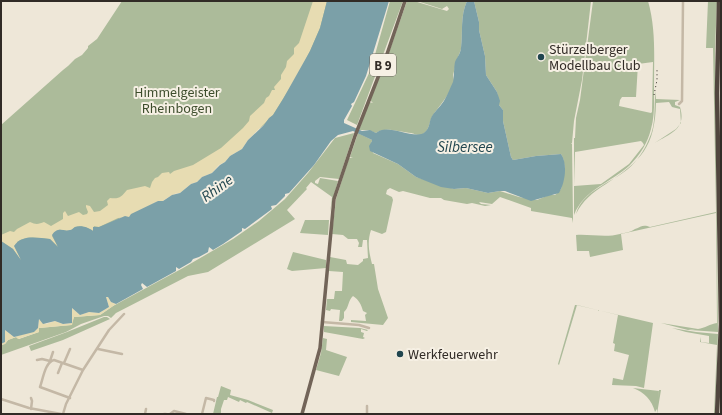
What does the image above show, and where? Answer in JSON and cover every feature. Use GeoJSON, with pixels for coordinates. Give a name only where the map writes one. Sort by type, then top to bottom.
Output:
{"type":"FeatureCollection","features":[{"type":"Feature","properties":{"kind":"highway"},"geometry":{"type":"LineString","coordinates":[[717,414],[721,324],[717,93],[719,1]]}},
{"type":"Feature","properties":{"kind":"highway"},"geometry":{"type":"LineString","coordinates":[[721,21],[721,147]]}},
{"type":"Feature","properties":{"kind":"highway"},"geometry":{"type":"LineString","coordinates":[[720,414],[721,400]]}},
{"type":"Feature","properties":{"kind":"main road","name":"B 9"},"geometry":{"type":"LineString","coordinates":[[302,414],[319,352],[334,199],[358,127],[380,73],[405,1]]}},
{"type":"Feature","properties":{"kind":"street"},"geometry":{"type":"LineString","coordinates":[[679,104],[682,101],[683,1]]}},
{"type":"Feature","properties":{"kind":"street"},"geometry":{"type":"LineString","coordinates":[[1,399],[31,409],[62,414],[83,370],[98,349],[108,330],[124,314]]}},
{"type":"Feature","properties":{"kind":"street"},"geometry":{"type":"LineString","coordinates":[[322,322],[359,325],[369,328]]}},
{"type":"Feature","properties":{"kind":"street"},"geometry":{"type":"LineString","coordinates":[[98,349],[122,354]]}},
{"type":"Feature","properties":{"kind":"street"},"geometry":{"type":"LineString","coordinates":[[58,373],[70,350]]}},
{"type":"Feature","properties":{"kind":"street"},"geometry":{"type":"LineString","coordinates":[[53,352],[40,387],[70,398]]}},
{"type":"Feature","properties":{"kind":"street"},"geometry":{"type":"LineString","coordinates":[[37,360],[54,360],[83,370]]}},
{"type":"Feature","properties":{"kind":"street"},"geometry":{"type":"LineString","coordinates":[[30,398],[32,401],[31,409]]}},
{"type":"Feature","properties":{"kind":"street"},"geometry":{"type":"LineString","coordinates":[[202,414],[206,398],[214,401]]}},
{"type":"Feature","properties":{"kind":"street"},"geometry":{"type":"LineString","coordinates":[[366,414],[367,406]]}},
{"type":"Feature","properties":{"kind":"street"},"geometry":{"type":"LineString","coordinates":[[145,414],[146,409]]}},
{"type":"Feature","properties":{"kind":"street"},"geometry":{"type":"LineString","coordinates":[[170,414],[174,411],[186,414]]}},
{"type":"Feature","properties":{"kind":"green space","name":"Himmelgeister Rheinbogen"},"geometry":{"type":"Polygon","coordinates":[[[122,1],[350,1],[314,93],[1,295],[1,125],[75,59],[82,55],[88,46],[97,39],[122,1]]]}},
{"type":"Feature","properties":{"kind":"green space"},"geometry":{"type":"Polygon","coordinates":[[[390,1],[403,1],[357,125],[347,120],[371,69],[390,1]]]}},
{"type":"Feature","properties":{"kind":"green space"},"geometry":{"type":"Polygon","coordinates":[[[407,1],[414,1],[447,11],[449,9],[447,6],[442,9],[417,1],[467,1],[463,19],[461,49],[453,75],[453,85],[433,115],[427,130],[423,134],[418,135],[388,130],[379,131],[376,133],[368,130],[359,130],[369,102],[373,103],[370,100],[385,64],[407,1]]]}},
{"type":"Feature","properties":{"kind":"green space"},"geometry":{"type":"Polygon","coordinates":[[[474,1],[591,1],[582,80],[571,143],[573,218],[572,223],[572,218],[531,211],[531,208],[500,197],[492,204],[479,202],[481,204],[491,205],[485,206],[444,200],[441,198],[430,198],[403,191],[399,192],[390,188],[387,190],[386,194],[392,197],[393,200],[386,232],[382,234],[371,230],[369,243],[370,255],[372,264],[374,264],[378,289],[388,318],[383,325],[351,322],[351,320],[366,321],[365,315],[367,313],[363,311],[360,302],[353,296],[344,312],[344,318],[342,321],[339,321],[340,310],[326,310],[327,299],[334,299],[335,291],[342,291],[343,272],[329,271],[330,257],[346,260],[347,264],[358,265],[363,261],[363,259],[368,258],[367,240],[363,240],[362,247],[358,247],[359,243],[357,239],[348,239],[343,235],[332,234],[336,199],[349,158],[353,158],[350,157],[358,133],[372,140],[371,143],[373,153],[398,164],[416,177],[454,189],[466,188],[488,193],[500,191],[519,197],[537,200],[549,195],[555,195],[561,189],[565,168],[561,154],[513,160],[511,157],[503,121],[503,110],[499,105],[497,92],[486,75],[485,56],[474,1]]]}},
{"type":"Feature","properties":{"kind":"green space"},"geometry":{"type":"Polygon","coordinates":[[[593,1],[648,1],[651,12],[654,54],[654,113],[650,134],[643,148],[634,161],[623,171],[591,192],[578,206],[574,215],[574,186],[574,138],[593,1]],[[653,62],[638,64],[636,97],[622,97],[619,106],[652,112],[653,62]],[[641,141],[575,152],[574,186],[601,184],[629,164],[644,145],[641,141]]]}},
{"type":"Feature","properties":{"kind":"green space"},"geometry":{"type":"Polygon","coordinates":[[[708,1],[717,1],[715,50],[718,332],[690,330],[695,329],[688,330],[661,323],[698,329],[717,323],[716,213],[621,234],[623,250],[590,257],[589,251],[577,251],[576,235],[615,235],[630,232],[642,226],[650,227],[716,212],[713,48],[706,48],[708,1]]]}},
{"type":"Feature","properties":{"kind":"green space"},"geometry":{"type":"Polygon","coordinates":[[[656,91],[656,99],[680,100],[675,102],[675,105],[680,107],[682,115],[681,121],[680,109],[672,107],[669,102],[656,103],[653,131],[644,151],[637,160],[636,161],[645,148],[653,127],[656,91]]]}},
{"type":"Feature","properties":{"kind":"green space"},"geometry":{"type":"Polygon","coordinates":[[[676,129],[670,134],[653,144],[676,129]]]}},
{"type":"Feature","properties":{"kind":"green space"},"geometry":{"type":"Polygon","coordinates":[[[354,133],[339,179],[320,177],[315,181],[315,183],[318,184],[320,178],[338,181],[330,214],[332,197],[311,182],[306,188],[307,189],[287,210],[295,219],[208,272],[188,276],[116,313],[111,318],[104,316],[81,324],[66,332],[1,355],[1,345],[5,344],[8,340],[16,337],[19,339],[39,332],[39,328],[71,325],[74,317],[100,315],[113,306],[233,239],[259,221],[285,199],[308,173],[335,138],[354,133]]]}},
{"type":"Feature","properties":{"kind":"green space"},"geometry":{"type":"Polygon","coordinates":[[[636,161],[628,169],[616,177],[628,168],[636,161]]]}},
{"type":"Feature","properties":{"kind":"green space"},"geometry":{"type":"Polygon","coordinates":[[[616,177],[588,197],[576,214],[584,199],[616,177]]]}},
{"type":"Feature","properties":{"kind":"green space"},"geometry":{"type":"Polygon","coordinates":[[[305,220],[329,220],[328,235],[300,233],[305,220]]]}},
{"type":"Feature","properties":{"kind":"green space"},"geometry":{"type":"Polygon","coordinates":[[[293,252],[326,260],[326,268],[292,271],[287,269],[293,252]]]}},
{"type":"Feature","properties":{"kind":"green space"},"geometry":{"type":"Polygon","coordinates":[[[575,305],[577,305],[559,365],[558,364],[575,305]]]}},
{"type":"Feature","properties":{"kind":"green space"},"geometry":{"type":"Polygon","coordinates":[[[618,315],[653,323],[644,388],[636,386],[612,385],[613,378],[623,380],[629,355],[614,351],[615,344],[613,343],[618,315]]]}},
{"type":"Feature","properties":{"kind":"green space"},"geometry":{"type":"Polygon","coordinates":[[[104,317],[110,319],[63,340],[31,351],[29,346],[104,317]]]}},
{"type":"Feature","properties":{"kind":"green space"},"geometry":{"type":"Polygon","coordinates":[[[324,326],[360,328],[368,330],[361,329],[361,332],[364,333],[363,337],[365,338],[363,339],[324,332],[324,326]]]}},
{"type":"Feature","properties":{"kind":"green space"},"geometry":{"type":"Polygon","coordinates":[[[672,328],[718,334],[715,414],[717,345],[700,342],[700,337],[701,342],[709,343],[709,336],[672,328]]]}},
{"type":"Feature","properties":{"kind":"green space"},"geometry":{"type":"Polygon","coordinates":[[[323,338],[327,339],[326,350],[347,357],[339,376],[316,370],[321,353],[323,338]]]}},
{"type":"Feature","properties":{"kind":"green space"},"geometry":{"type":"Polygon","coordinates":[[[221,386],[231,390],[230,395],[248,400],[273,410],[272,413],[247,402],[246,403],[240,400],[239,402],[228,397],[227,400],[224,400],[221,414],[213,414],[221,386]]]}},
{"type":"Feature","properties":{"kind":"green space"},"geometry":{"type":"Polygon","coordinates":[[[633,388],[661,390],[657,414],[657,409],[655,412],[647,397],[633,388]]]}},
{"type":"Feature","properties":{"kind":"sand"},"geometry":{"type":"Polygon","coordinates":[[[313,1],[327,1],[320,28],[299,73],[273,115],[248,140],[242,149],[230,156],[212,173],[202,177],[180,193],[163,201],[158,201],[129,217],[118,218],[99,227],[94,226],[93,231],[80,226],[75,227],[70,231],[59,230],[52,236],[58,247],[50,239],[25,238],[17,242],[21,261],[13,249],[1,241],[1,235],[10,231],[14,232],[30,222],[37,224],[44,222],[51,226],[63,219],[63,213],[65,211],[68,216],[79,212],[83,215],[87,214],[88,212],[86,205],[90,206],[94,212],[100,211],[108,205],[107,201],[110,198],[120,197],[127,190],[145,186],[150,188],[155,178],[162,173],[169,172],[170,174],[174,171],[193,165],[221,148],[243,128],[249,121],[250,116],[264,103],[272,90],[275,90],[274,87],[281,79],[281,75],[286,67],[287,61],[294,54],[294,48],[299,43],[313,1]]]}},
{"type":"Feature","properties":{"kind":"sand"},"geometry":{"type":"Polygon","coordinates":[[[106,297],[108,297],[111,302],[116,304],[100,315],[74,317],[72,325],[39,328],[39,332],[18,339],[16,337],[1,345],[5,342],[5,330],[14,337],[38,328],[39,319],[46,324],[55,321],[63,324],[72,323],[72,308],[80,315],[89,312],[99,313],[109,307],[106,297]]]}},
{"type":"Feature","properties":{"kind":"water"},"geometry":{"type":"Polygon","coordinates":[[[327,1],[389,1],[366,76],[354,102],[351,104],[352,106],[344,120],[344,123],[362,131],[370,130],[376,133],[387,129],[420,134],[427,130],[432,116],[444,101],[453,82],[455,62],[461,48],[465,7],[467,1],[474,1],[485,56],[486,75],[497,92],[500,101],[499,105],[503,110],[503,121],[511,157],[513,160],[561,154],[565,174],[559,193],[531,201],[505,191],[488,193],[466,188],[454,189],[441,187],[416,177],[398,164],[370,151],[369,146],[372,140],[353,131],[338,135],[331,141],[314,165],[289,193],[285,194],[285,196],[276,205],[271,206],[272,209],[245,229],[242,228],[242,231],[223,244],[213,250],[209,247],[208,252],[193,259],[191,262],[179,269],[176,267],[176,271],[147,287],[142,283],[141,285],[143,289],[116,304],[111,302],[108,297],[106,297],[109,307],[99,313],[89,312],[80,315],[72,308],[72,323],[63,324],[55,321],[43,324],[39,319],[38,328],[34,332],[14,337],[5,330],[5,342],[1,344],[1,241],[13,249],[21,260],[14,246],[17,242],[25,238],[50,239],[58,247],[52,235],[58,230],[71,230],[80,226],[93,231],[93,227],[99,227],[125,216],[129,217],[131,214],[158,201],[163,201],[172,195],[180,193],[202,177],[212,173],[230,156],[242,149],[248,140],[273,115],[310,51],[320,28],[327,1]]]}},
{"type":"Feature","properties":{"kind":"railway"},"geometry":{"type":"LineString","coordinates":[[654,95],[657,80],[657,68]]}},
{"type":"Feature","properties":{"kind":"place","name":"Stürzelberger Modellbau Club"},"geometry":{"type":"Point","coordinates":[541,57]}},
{"type":"Feature","properties":{"kind":"place","name":"Werkfeuerwehr"},"geometry":{"type":"Point","coordinates":[400,354]}},
{"type":"Feature","properties":{"kind":"water label","name":"Silbersee"},"geometry":{"type":"Point","coordinates":[465,147]}},
{"type":"Feature","properties":{"kind":"water label","name":"Rhine"},"geometry":{"type":"Point","coordinates":[217,188]}}]}
